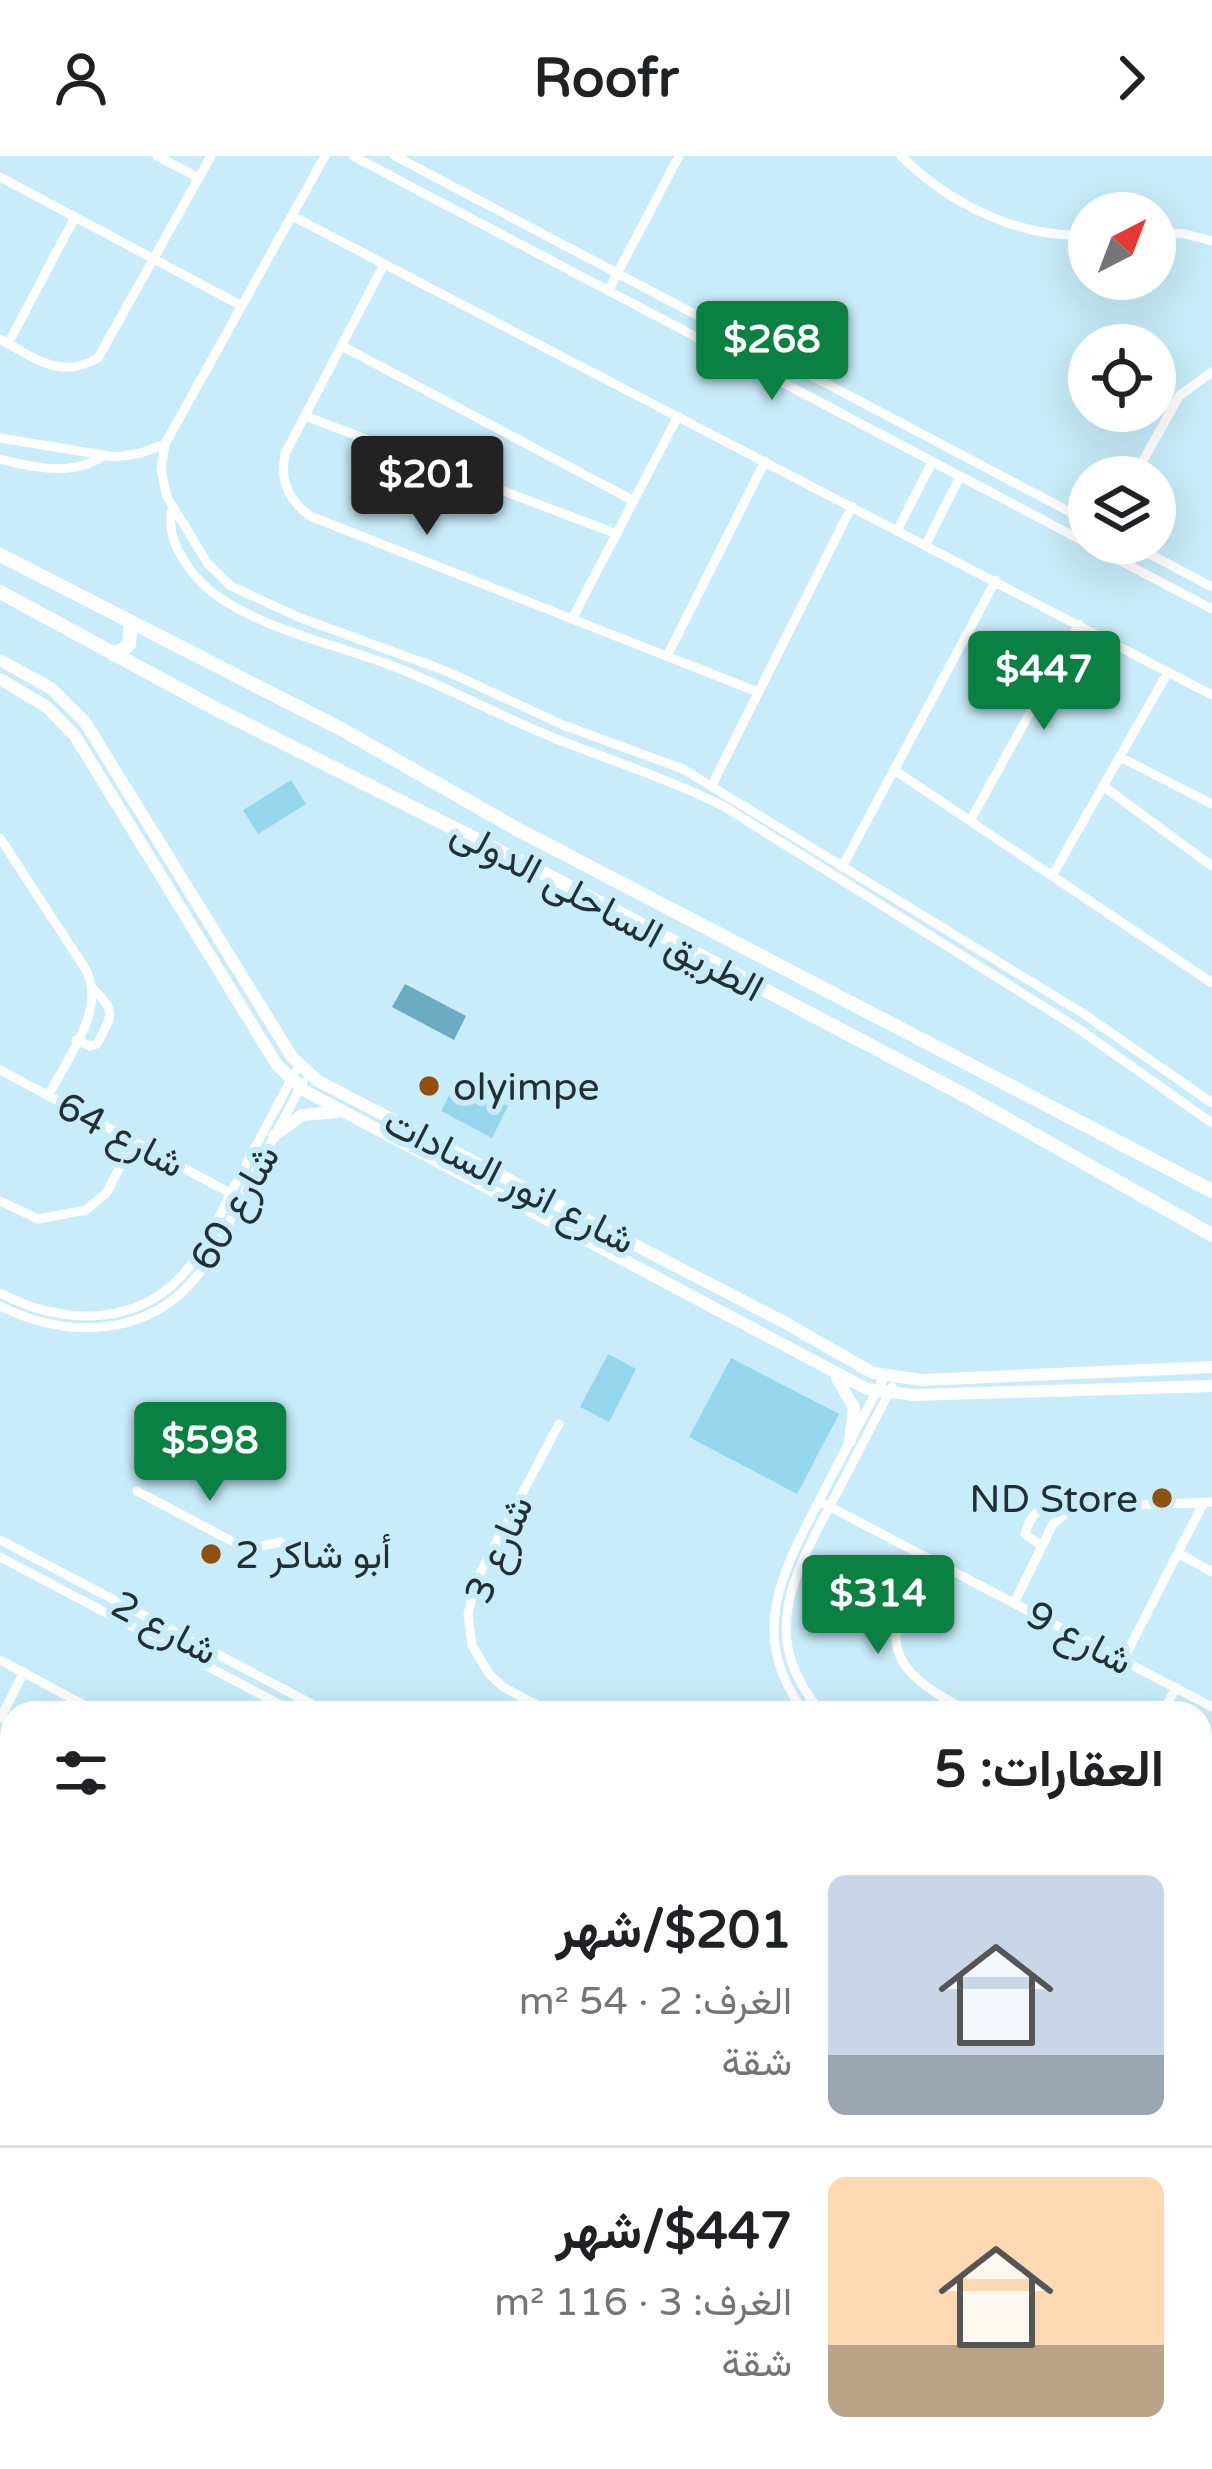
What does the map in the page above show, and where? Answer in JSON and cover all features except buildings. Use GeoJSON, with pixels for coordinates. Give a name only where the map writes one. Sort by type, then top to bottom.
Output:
{"type":"FeatureCollection","features":[{"type":"Feature","properties":{"kind":"highway","name":"الطريق الساحلى الدولى"},"geometry":{"type":"LineString","coordinates":[[0,555],[343,730],[472,805],[1212,1191]]}},
{"type":"Feature","properties":{"kind":"highway","name":"الطريق الساحلى الدولى"},"geometry":{"type":"LineString","coordinates":[[0,592],[132,665],[545,874],[966,1096],[1212,1235]]}},
{"type":"Feature","properties":{"kind":"highway"},"geometry":{"type":"LineString","coordinates":[[114,655],[129,645],[131,622]]}},
{"type":"Feature","properties":{"kind":"highway"},"geometry":{"type":"LineString","coordinates":[[132,665],[138,643],[151,632]]}},
{"type":"Feature","properties":{"kind":"main road"},"geometry":{"type":"LineString","coordinates":[[0,660],[52,689],[85,722],[303,1070]]}},
{"type":"Feature","properties":{"kind":"main road","name":"شارع انور السادات"},"geometry":{"type":"LineString","coordinates":[[0,679],[37,699],[67,725],[159,877],[295,1084],[346,1114],[832,1373],[882,1392],[1212,1386]]}},
{"type":"Feature","properties":{"kind":"main road"},"geometry":{"type":"LineString","coordinates":[[159,877],[174,868]]}},
{"type":"Feature","properties":{"kind":"main road","name":"شارع انور السادات"},"geometry":{"type":"LineString","coordinates":[[303,1070],[782,1321],[851,1363],[890,1377],[1212,1366]]}},
{"type":"Feature","properties":{"kind":"main road"},"geometry":{"type":"LineString","coordinates":[[274,1136],[310,1112],[346,1114]]}},
{"type":"Feature","properties":{"kind":"main road"},"geometry":{"type":"LineString","coordinates":[[1132,1369],[1133,1389]]}},
{"type":"Feature","properties":{"kind":"main road"},"geometry":{"type":"LineString","coordinates":[[832,1373],[852,1400],[855,1425],[850,1441]]}},
{"type":"Feature","properties":{"kind":"street"},"geometry":{"type":"LineString","coordinates":[[157,156],[199,178]]}},
{"type":"Feature","properties":{"kind":"street"},"geometry":{"type":"LineString","coordinates":[[75,217],[4,341],[48,366],[65,370],[83,368],[110,344],[212,156]]}},
{"type":"Feature","properties":{"kind":"street"},"geometry":{"type":"LineString","coordinates":[[325,156],[165,444],[163,484],[172,509],[218,576],[245,594],[298,617],[413,658],[712,785],[1084,1014],[1212,1103]]}},
{"type":"Feature","properties":{"kind":"street"},"geometry":{"type":"LineString","coordinates":[[353,156],[1068,531]]}},
{"type":"Feature","properties":{"kind":"street"},"geometry":{"type":"LineString","coordinates":[[395,156],[1068,511]]}},
{"type":"Feature","properties":{"kind":"street"},"geometry":{"type":"LineString","coordinates":[[608,291],[679,156]]}},
{"type":"Feature","properties":{"kind":"street"},"geometry":{"type":"LineString","coordinates":[[901,156],[945,192],[986,214],[1068,234]]}},
{"type":"Feature","properties":{"kind":"street"},"geometry":{"type":"LineString","coordinates":[[0,177],[242,306]]}},
{"type":"Feature","properties":{"kind":"street"},"geometry":{"type":"LineString","coordinates":[[292,216],[1212,695]]}},
{"type":"Feature","properties":{"kind":"street"},"geometry":{"type":"LineString","coordinates":[[1176,233],[1212,241]]}},
{"type":"Feature","properties":{"kind":"street"},"geometry":{"type":"LineString","coordinates":[[384,264],[285,454],[284,483],[298,508],[758,692]]}},
{"type":"Feature","properties":{"kind":"street"},"geometry":{"type":"LineString","coordinates":[[342,346],[634,501]]}},
{"type":"Feature","properties":{"kind":"street"},"geometry":{"type":"LineString","coordinates":[[1146,456],[1179,396],[1212,372]]}},
{"type":"Feature","properties":{"kind":"street"},"geometry":{"type":"LineString","coordinates":[[305,416],[616,534]]}},
{"type":"Feature","properties":{"kind":"street"},"geometry":{"type":"LineString","coordinates":[[572,619],[678,416]]}},
{"type":"Feature","properties":{"kind":"street"},"geometry":{"type":"LineString","coordinates":[[0,438],[78,448],[102,456],[141,453],[165,444]]}},
{"type":"Feature","properties":{"kind":"street"},"geometry":{"type":"LineString","coordinates":[[0,459],[81,467],[102,456]]}},
{"type":"Feature","properties":{"kind":"street"},"geometry":{"type":"LineString","coordinates":[[667,656],[765,461]]}},
{"type":"Feature","properties":{"kind":"street"},"geometry":{"type":"LineString","coordinates":[[898,530],[932,462]]}},
{"type":"Feature","properties":{"kind":"street"},"geometry":{"type":"LineString","coordinates":[[926,544],[960,477]]}},
{"type":"Feature","properties":{"kind":"street"},"geometry":{"type":"LineString","coordinates":[[712,785],[852,506]]}},
{"type":"Feature","properties":{"kind":"street"},"geometry":{"type":"LineString","coordinates":[[172,509],[173,537],[185,562],[208,588],[238,608],[408,672],[557,740],[679,783],[725,807],[1076,1027],[1212,1123]]}},
{"type":"Feature","properties":{"kind":"street"},"geometry":{"type":"LineString","coordinates":[[1131,564],[1212,609]]}},
{"type":"Feature","properties":{"kind":"street"},"geometry":{"type":"LineString","coordinates":[[1169,564],[1212,587]]}},
{"type":"Feature","properties":{"kind":"street"},"geometry":{"type":"LineString","coordinates":[[836,877],[995,580]]}},
{"type":"Feature","properties":{"kind":"street"},"geometry":{"type":"LineString","coordinates":[[970,820],[1078,624]]}},
{"type":"Feature","properties":{"kind":"street"},"geometry":{"type":"LineString","coordinates":[[1052,876],[1168,672]]}},
{"type":"Feature","properties":{"kind":"street"},"geometry":{"type":"LineString","coordinates":[[1120,757],[1212,804]]}},
{"type":"Feature","properties":{"kind":"street"},"geometry":{"type":"LineString","coordinates":[[894,770],[1212,983]]}},
{"type":"Feature","properties":{"kind":"street"},"geometry":{"type":"LineString","coordinates":[[1103,785],[1212,866]]}},
{"type":"Feature","properties":{"kind":"street"},"geometry":{"type":"LineString","coordinates":[[0,838],[86,970],[94,990],[110,1007],[111,1017],[94,1046],[76,1040]]}},
{"type":"Feature","properties":{"kind":"street"},"geometry":{"type":"LineString","coordinates":[[48,1096],[91,1010],[94,990]]}},
{"type":"Feature","properties":{"kind":"street","name":"شارع 64"},"geometry":{"type":"LineString","coordinates":[[0,1070],[236,1196]]}},
{"type":"Feature","properties":{"kind":"street","name":"شارع 60"},"geometry":{"type":"LineString","coordinates":[[0,1306],[44,1324],[80,1330],[115,1326],[149,1314],[178,1295],[203,1269],[303,1070]]}},
{"type":"Feature","properties":{"kind":"street","name":"شارع 60"},"geometry":{"type":"LineString","coordinates":[[0,1293],[36,1310],[70,1317],[103,1317],[158,1296],[185,1272],[236,1196],[274,1136],[295,1084]]}},
{"type":"Feature","properties":{"kind":"street"},"geometry":{"type":"LineString","coordinates":[[0,1201],[38,1219],[86,1210],[107,1192],[133,1141]]}},
{"type":"Feature","properties":{"kind":"street"},"geometry":{"type":"LineString","coordinates":[[799,1701],[780,1666],[773,1621],[784,1570],[890,1377]]}},
{"type":"Feature","properties":{"kind":"street"},"geometry":{"type":"LineString","coordinates":[[815,1701],[794,1668],[785,1620],[795,1574],[850,1441],[882,1392]]}},
{"type":"Feature","properties":{"kind":"street","name":"شارع 3"},"geometry":{"type":"LineString","coordinates":[[529,1701],[489,1674],[472,1645],[468,1614],[477,1579],[559,1424]]}},
{"type":"Feature","properties":{"kind":"street"},"geometry":{"type":"LineString","coordinates":[[137,1491],[235,1544],[257,1547],[281,1541]]}},
{"type":"Feature","properties":{"kind":"street"},"geometry":{"type":"LineString","coordinates":[[1042,1546],[1025,1534],[1037,1509],[1046,1505],[1208,1502]]}},
{"type":"Feature","properties":{"kind":"street"},"geometry":{"type":"LineString","coordinates":[[1124,1660],[1208,1502]]}},
{"type":"Feature","properties":{"kind":"street","name":"شارع 9"},"geometry":{"type":"LineString","coordinates":[[824,1504],[1201,1701]]}},
{"type":"Feature","properties":{"kind":"street"},"geometry":{"type":"LineString","coordinates":[[1014,1603],[1062,1514],[1086,1504]]}},
{"type":"Feature","properties":{"kind":"street","name":"شارع 2"},"geometry":{"type":"LineString","coordinates":[[0,1540],[306,1701]]}},
{"type":"Feature","properties":{"kind":"street"},"geometry":{"type":"LineString","coordinates":[[1178,1553],[1212,1572]]}},
{"type":"Feature","properties":{"kind":"street"},"geometry":{"type":"LineString","coordinates":[[924,1556],[899,1606],[898,1648],[923,1686],[950,1701]]}},
{"type":"Feature","properties":{"kind":"street","name":"شارع 2"},"geometry":{"type":"LineString","coordinates":[[0,1557],[273,1701]]}},
{"type":"Feature","properties":{"kind":"street"},"geometry":{"type":"LineString","coordinates":[[182,1653],[188,1639]]}},
{"type":"Feature","properties":{"kind":"street"},"geometry":{"type":"LineString","coordinates":[[0,1660],[77,1701]]}},
{"type":"Feature","properties":{"kind":"street"},"geometry":{"type":"LineString","coordinates":[[9,1701],[24,1672]]}},
{"type":"Feature","properties":{"kind":"street"},"geometry":{"type":"LineString","coordinates":[[1169,1701],[1176,1687]]}},
{"type":"Feature","properties":{"kind":"shaded area"},"geometry":{"type":"Polygon","coordinates":[[[291,780],[306,804],[258,834],[243,810],[291,780]]]}},
{"type":"Feature","properties":{"kind":"shaded area"},"geometry":{"type":"Polygon","coordinates":[[[405,984],[466,1016],[454,1040],[392,1007],[405,984]]]}},
{"type":"Feature","properties":{"kind":"shaded area"},"geometry":{"type":"Polygon","coordinates":[[[457,1080],[508,1106],[492,1138],[441,1111],[457,1080]]]}},
{"type":"Feature","properties":{"kind":"shaded area"},"geometry":{"type":"Polygon","coordinates":[[[608,1354],[636,1369],[609,1422],[580,1407],[608,1354]]]}},
{"type":"Feature","properties":{"kind":"shaded area"},"geometry":{"type":"Polygon","coordinates":[[[731,1358],[839,1414],[797,1494],[689,1437],[731,1358]]]}},
{"type":"Feature","properties":{"kind":"place","name":"olyimpe"},"geometry":{"type":"Point","coordinates":[429,1086]}},
{"type":"Feature","properties":{"kind":"place","name":"ND Store"},"geometry":{"type":"Point","coordinates":[1162,1498]}},
{"type":"Feature","properties":{"kind":"place","name":"أبو شاكر 2"},"geometry":{"type":"Point","coordinates":[211,1554]}}]}
